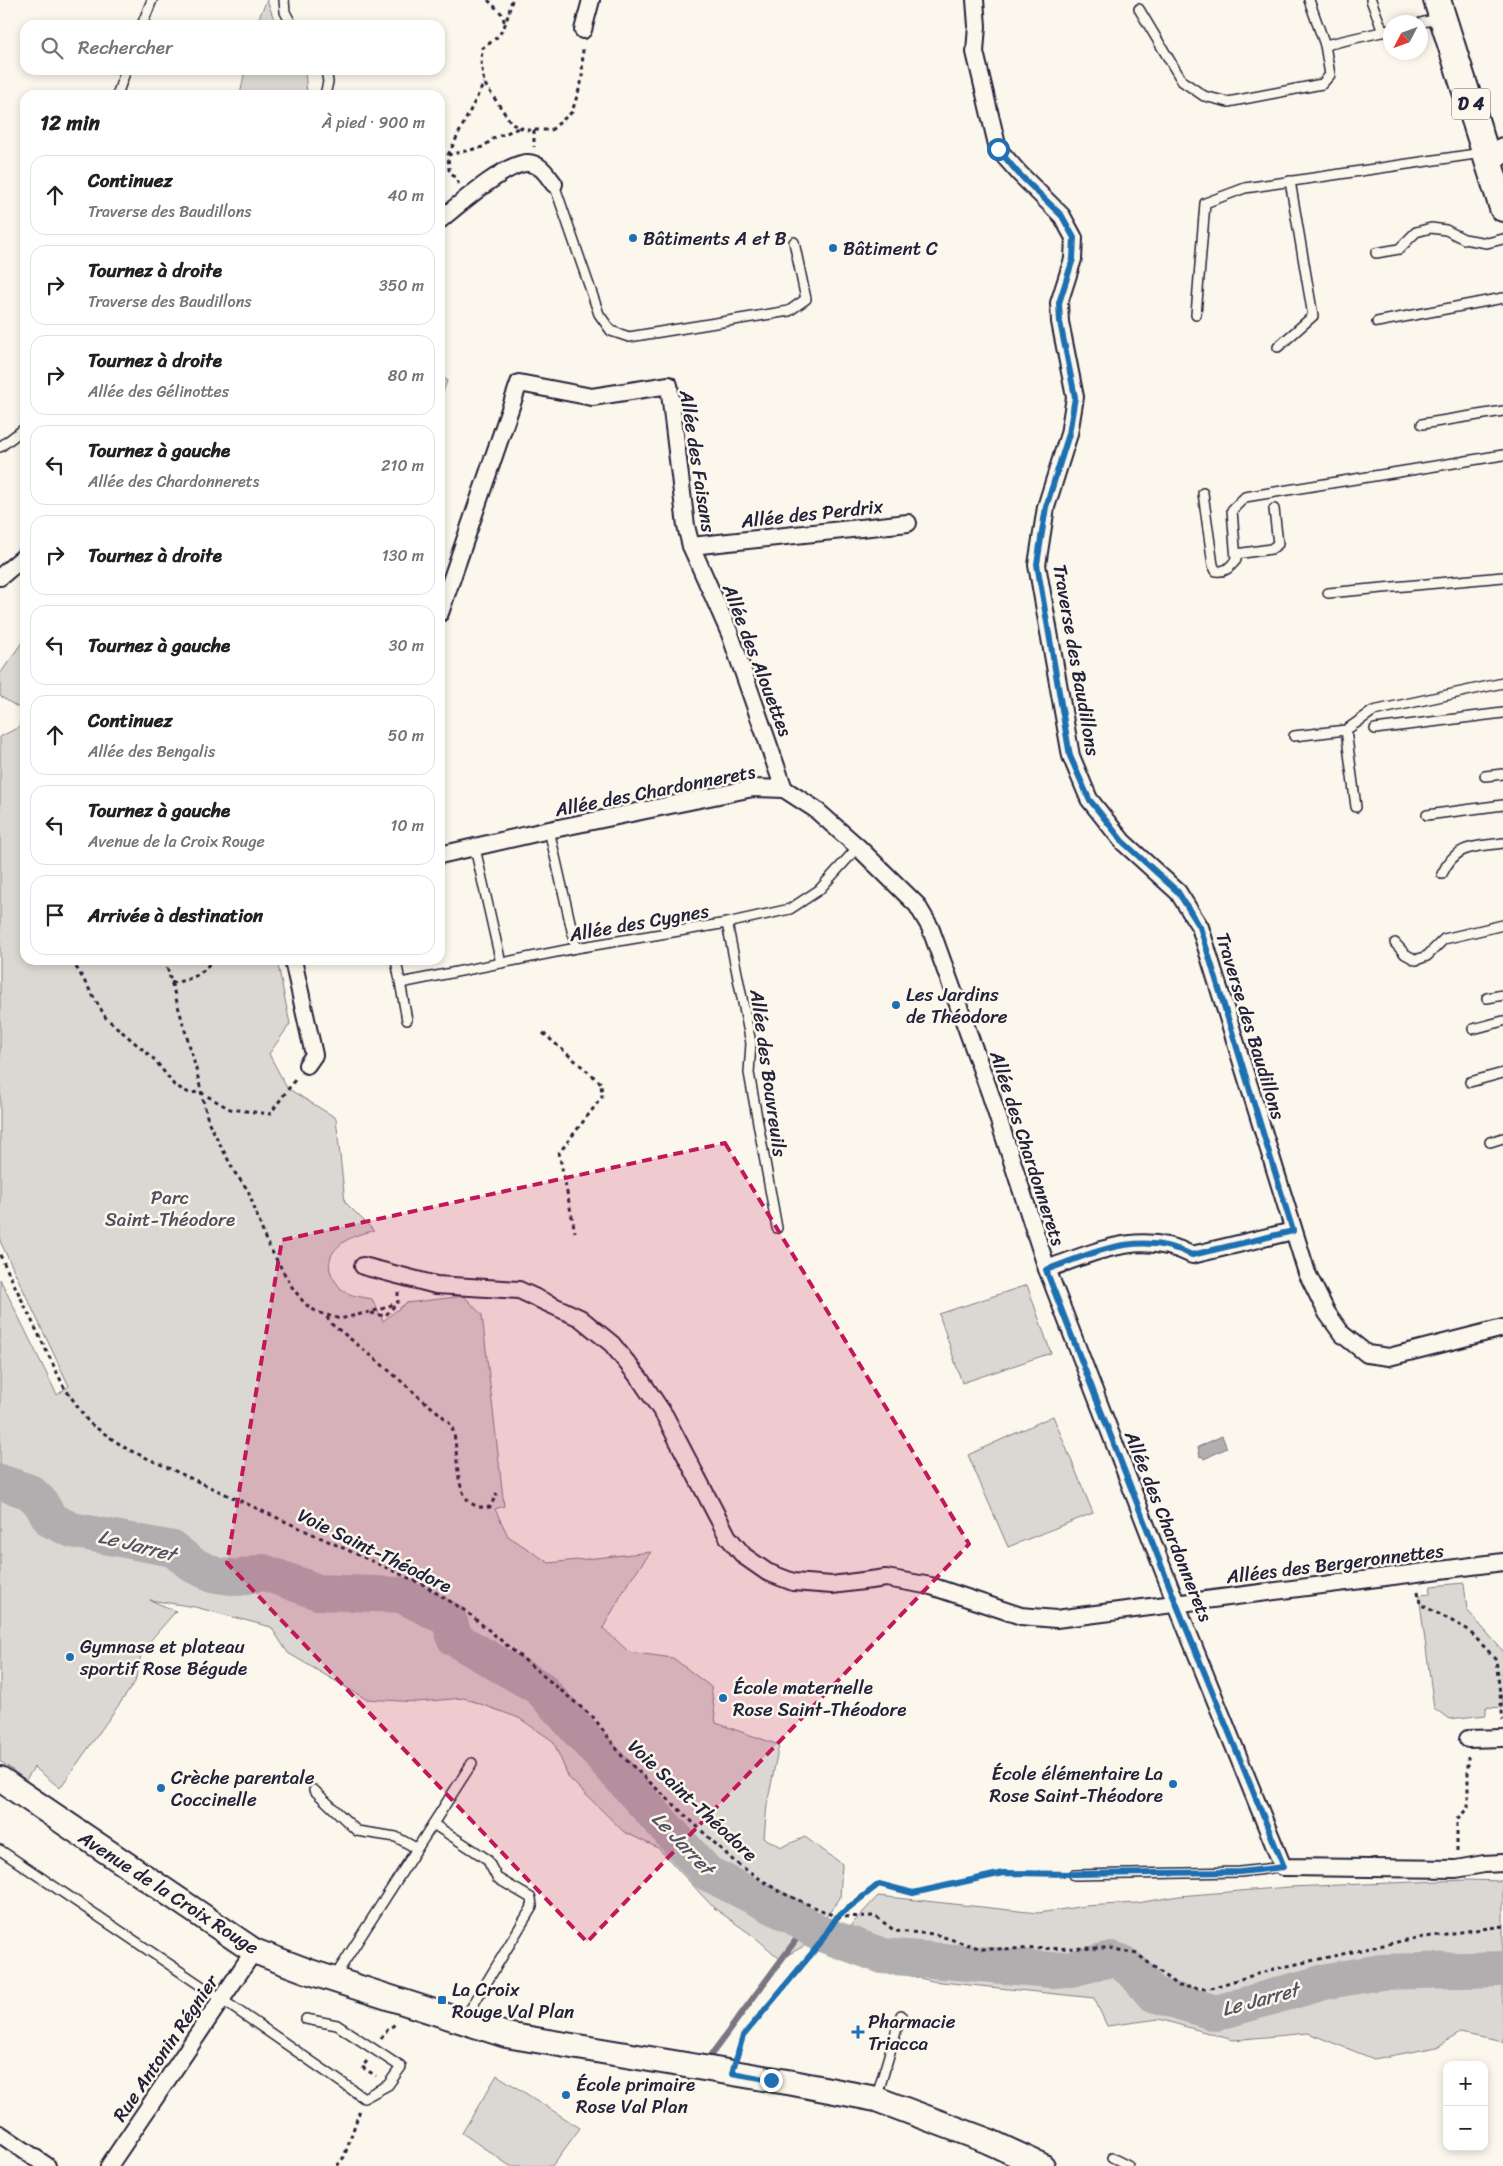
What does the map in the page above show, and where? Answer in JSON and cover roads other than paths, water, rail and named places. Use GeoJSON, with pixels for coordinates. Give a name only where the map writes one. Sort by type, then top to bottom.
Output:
{"type":"FeatureCollection","features":[{"type":"Feature","properties":{"kind":"main road","name":"D 4"},"geometry":{"type":"LineString","coordinates":[[1433,14],[1493,155],[1503,208]]}},
{"type":"Feature","properties":{"kind":"main road","name":"Avenue de la Croix Rouge"},"geometry":{"type":"LineString","coordinates":[[0,1779],[254,1951],[333,1980],[506,2035],[732,2073],[876,2100],[988,2141],[1035,2165]]}},
{"type":"Feature","properties":{"kind":"street"},"geometry":{"type":"LineString","coordinates":[[583,30],[591,0]]}},
{"type":"Feature","properties":{"kind":"street","name":"Traverse des Baudillons"},"geometry":{"type":"LineString","coordinates":[[975,0],[977,26],[975,52],[998,149],[1018,173],[1062,216],[1074,238],[1073,259],[1059,303],[1060,322],[1075,397],[1069,434],[1046,507],[1037,564],[1070,756],[1089,799],[1123,842],[1178,892],[1200,927],[1307,1274],[1327,1313],[1342,1334],[1367,1354],[1389,1357],[1503,1328]]}},
{"type":"Feature","properties":{"kind":"street"},"geometry":{"type":"LineString","coordinates":[[445,216],[510,167],[528,163],[542,168],[554,184]]}},
{"type":"Feature","properties":{"kind":"street","name":"Allée des Faisans"},"geometry":{"type":"LineString","coordinates":[[445,598],[519,383],[592,397],[669,385],[686,526],[691,546]]}},
{"type":"Feature","properties":{"kind":"street","name":"Allée des Perdrix"},"geometry":{"type":"LineString","coordinates":[[691,546],[908,523]]}},
{"type":"Feature","properties":{"kind":"street","name":"Allée des Alouettes"},"geometry":{"type":"LineString","coordinates":[[691,546],[730,634],[784,789]]}},
{"type":"Feature","properties":{"kind":"street"},"geometry":{"type":"LineString","coordinates":[[0,577],[20,560]]}},
{"type":"Feature","properties":{"kind":"street","name":"Allée des Chardonnerets"},"geometry":{"type":"LineString","coordinates":[[445,854],[549,830],[753,788],[784,789],[815,809],[858,847],[917,905],[930,927],[990,1093],[1046,1270],[1176,1603],[1284,1867]]}},
{"type":"Feature","properties":{"kind":"street"},"geometry":{"type":"LineString","coordinates":[[294,965],[314,1055],[307,1065]]}},
{"type":"Feature","properties":{"kind":"street"},"geometry":{"type":"LineString","coordinates":[[1046,1270],[1121,1244],[1153,1243],[1177,1247],[1192,1255],[1293,1231]]}},
{"type":"Feature","properties":{"kind":"street","name":"Allées des Bergeronnettes"},"geometry":{"type":"LineString","coordinates":[[363,1266],[398,1277],[436,1285],[519,1290],[580,1318],[612,1344],[640,1379],[665,1416],[728,1537],[744,1556],[768,1572],[793,1582],[832,1585],[886,1578],[931,1586],[1021,1616],[1056,1619],[1503,1562]]}},
{"type":"Feature","properties":{"kind":"street"},"geometry":{"type":"LineString","coordinates":[[1468,1739],[1503,1738]]}},
{"type":"Feature","properties":{"kind":"street"},"geometry":{"type":"LineString","coordinates":[[1284,1867],[1456,1869],[1503,1863]]}},
{"type":"Feature","properties":{"kind":"street","name":"Rue Antonin Régnier"},"geometry":{"type":"LineString","coordinates":[[109,2166],[254,1951]]}},
{"type":"Feature","properties":{"kind":"street"},"geometry":{"type":"LineString","coordinates":[[0,2134],[47,2166]]}},
{"type":"Feature","properties":{"kind":"lane"},"geometry":{"type":"LineString","coordinates":[[144,20],[152,0]]}},
{"type":"Feature","properties":{"kind":"lane"},"geometry":{"type":"LineString","coordinates":[[284,0],[290,20]]}},
{"type":"Feature","properties":{"kind":"lane"},"geometry":{"type":"LineString","coordinates":[[1139,9],[1182,81],[1204,96],[1228,102],[1322,84],[1330,75],[1325,45],[1309,0]]}},
{"type":"Feature","properties":{"kind":"lane"},"geometry":{"type":"LineString","coordinates":[[1371,0],[1383,23]]}},
{"type":"Feature","properties":{"kind":"lane"},"geometry":{"type":"LineString","coordinates":[[1325,45],[1383,32]]}},
{"type":"Feature","properties":{"kind":"lane"},"geometry":{"type":"LineString","coordinates":[[119,90],[124,75]]}},
{"type":"Feature","properties":{"kind":"lane"},"geometry":{"type":"LineString","coordinates":[[326,90],[327,75]]}},
{"type":"Feature","properties":{"kind":"lane"},"geometry":{"type":"LineString","coordinates":[[1196,315],[1205,203],[1245,188],[1493,155]]}},
{"type":"Feature","properties":{"kind":"lane"},"geometry":{"type":"LineString","coordinates":[[1278,346],[1313,316],[1290,181]]}},
{"type":"Feature","properties":{"kind":"lane"},"geometry":{"type":"LineString","coordinates":[[554,184],[599,314],[612,331],[629,337],[789,311],[806,299],[794,242]]}},
{"type":"Feature","properties":{"kind":"lane"},"geometry":{"type":"LineString","coordinates":[[1376,253],[1399,249],[1416,232],[1431,228],[1446,230],[1464,239],[1487,243],[1503,239]]}},
{"type":"Feature","properties":{"kind":"lane"},"geometry":{"type":"LineString","coordinates":[[1377,322],[1503,298]]}},
{"type":"Feature","properties":{"kind":"lane"},"geometry":{"type":"LineString","coordinates":[[1422,424],[1503,411]]}},
{"type":"Feature","properties":{"kind":"lane"},"geometry":{"type":"LineString","coordinates":[[0,448],[20,432]]}},
{"type":"Feature","properties":{"kind":"lane"},"geometry":{"type":"LineString","coordinates":[[1203,494],[1213,565],[1216,571],[1223,572],[1229,569],[1236,560],[1232,510],[1245,497],[1503,455]]}},
{"type":"Feature","properties":{"kind":"lane"},"geometry":{"type":"LineString","coordinates":[[1236,554],[1271,549],[1278,544],[1274,509]]}},
{"type":"Feature","properties":{"kind":"lane"},"geometry":{"type":"LineString","coordinates":[[1328,593],[1503,577]]}},
{"type":"Feature","properties":{"kind":"lane"},"geometry":{"type":"LineString","coordinates":[[1294,736],[1346,730],[1373,711],[1503,683]]}},
{"type":"Feature","properties":{"kind":"lane"},"geometry":{"type":"LineString","coordinates":[[1375,729],[1503,714]]}},
{"type":"Feature","properties":{"kind":"lane"},"geometry":{"type":"LineString","coordinates":[[1346,730],[1356,808]]}},
{"type":"Feature","properties":{"kind":"lane"},"geometry":{"type":"LineString","coordinates":[[1485,776],[1503,774]]}},
{"type":"Feature","properties":{"kind":"lane"},"geometry":{"type":"LineString","coordinates":[[1427,815],[1503,805]]}},
{"type":"Feature","properties":{"kind":"lane"},"geometry":{"type":"LineString","coordinates":[[549,830],[576,948]]}},
{"type":"Feature","properties":{"kind":"lane"},"geometry":{"type":"LineString","coordinates":[[1442,874],[1447,862],[1455,854],[1468,848],[1503,844]]}},
{"type":"Feature","properties":{"kind":"lane","name":"Allée des Cygnes"},"geometry":{"type":"LineString","coordinates":[[401,983],[576,948],[727,924],[790,909],[819,890],[858,847]]}},
{"type":"Feature","properties":{"kind":"lane"},"geometry":{"type":"LineString","coordinates":[[474,848],[501,963]]}},
{"type":"Feature","properties":{"kind":"lane","name":"Allée des Bouvreuils"},"geometry":{"type":"LineString","coordinates":[[727,924],[751,1043],[749,1073],[777,1228]]}},
{"type":"Feature","properties":{"kind":"lane"},"geometry":{"type":"LineString","coordinates":[[1395,942],[1405,954],[1416,960],[1427,956],[1444,939],[1503,925]]}},
{"type":"Feature","properties":{"kind":"lane"},"geometry":{"type":"LineString","coordinates":[[397,965],[407,1020]]}},
{"type":"Feature","properties":{"kind":"lane"},"geometry":{"type":"LineString","coordinates":[[1487,998],[1503,995]]}},
{"type":"Feature","properties":{"kind":"lane"},"geometry":{"type":"LineString","coordinates":[[1473,1029],[1503,1021]]}},
{"type":"Feature","properties":{"kind":"lane"},"geometry":{"type":"LineString","coordinates":[[1470,1082],[1503,1073]]}},
{"type":"Feature","properties":{"kind":"lane"},"geometry":{"type":"LineString","coordinates":[[1490,1142],[1503,1138]]}},
{"type":"Feature","properties":{"kind":"lane"},"geometry":{"type":"LineString","coordinates":[[333,1980],[416,1848],[472,1764]]}},
{"type":"Feature","properties":{"kind":"lane"},"geometry":{"type":"LineString","coordinates":[[314,1790],[358,1831],[396,1837],[416,1848]]}},
{"type":"Feature","properties":{"kind":"lane"},"geometry":{"type":"LineString","coordinates":[[433,1824],[487,1859],[496,1878],[531,1898],[532,1907],[463,2022]]}},
{"type":"Feature","properties":{"kind":"lane"},"geometry":{"type":"LineString","coordinates":[[0,1850],[364,2098],[388,2085],[401,2067],[337,2025],[306,2020]]}},
{"type":"Feature","properties":{"kind":"lane"},"geometry":{"type":"LineString","coordinates":[[1074,1874],[1240,1872],[1284,1867]]}},
{"type":"Feature","properties":{"kind":"lane"},"geometry":{"type":"LineString","coordinates":[[876,2100],[902,2015]]}},
{"type":"Feature","properties":{"kind":"lane"},"geometry":{"type":"LineString","coordinates":[[1112,2158],[1128,2166]]}},
{"type":"Feature","properties":{"kind":"waterway","name":"Le Jarret"},"geometry":{"type":"LineString","coordinates":[[0,1482],[30,1492],[40,1502],[51,1520],[72,1530],[173,1549],[193,1565],[215,1575],[239,1578],[263,1572],[318,1592],[401,1595],[449,1619],[455,1639],[540,1688],[707,1873],[796,1918],[816,1932],[883,1956],[1051,1970],[1071,1969],[1111,1959],[1121,1962],[1135,1973],[1153,1994],[1216,2013],[1328,1981],[1381,1972],[1503,1969]]}},
{"type":"Feature","properties":{"kind":"waterway"},"geometry":{"type":"LineString","coordinates":[[711,2055],[807,1925]]}},
{"type":"Feature","properties":{"kind":"place","name":"Bâtiments A et B"},"geometry":{"type":"Point","coordinates":[633,238]}},
{"type":"Feature","properties":{"kind":"place","name":"Bâtiment C"},"geometry":{"type":"Point","coordinates":[833,248]}},
{"type":"Feature","properties":{"kind":"place","name":"Les Jardins de Théodore"},"geometry":{"type":"Point","coordinates":[896,1005]}},
{"type":"Feature","properties":{"kind":"place","name":"Gymnase et plateau sportif Rose Bégude"},"geometry":{"type":"Point","coordinates":[70,1657]}},
{"type":"Feature","properties":{"kind":"place","name":"École maternelle Rose Saint-Théodore"},"geometry":{"type":"Point","coordinates":[723,1698]}},
{"type":"Feature","properties":{"kind":"place","name":"École élémentaire La Rose Saint-Théodore"},"geometry":{"type":"Point","coordinates":[1173,1784]}},
{"type":"Feature","properties":{"kind":"place","name":"Crèche parentale Coccinelle"},"geometry":{"type":"Point","coordinates":[161,1788]}},
{"type":"Feature","properties":{"kind":"place","name":"La Croix Rouge Val Plan"},"geometry":{"type":"Point","coordinates":[442,2000]}},
{"type":"Feature","properties":{"kind":"place","name":"Pharmacie Triacca"},"geometry":{"type":"Point","coordinates":[858,2032]}},
{"type":"Feature","properties":{"kind":"place","name":"École primaire Rose Val Plan"},"geometry":{"type":"Point","coordinates":[566,2095]}},
{"type":"Feature","properties":{"kind":"park label","name":"Parc Saint-Théodore"},"geometry":{"type":"Point","coordinates":[170,1208]}}]}
